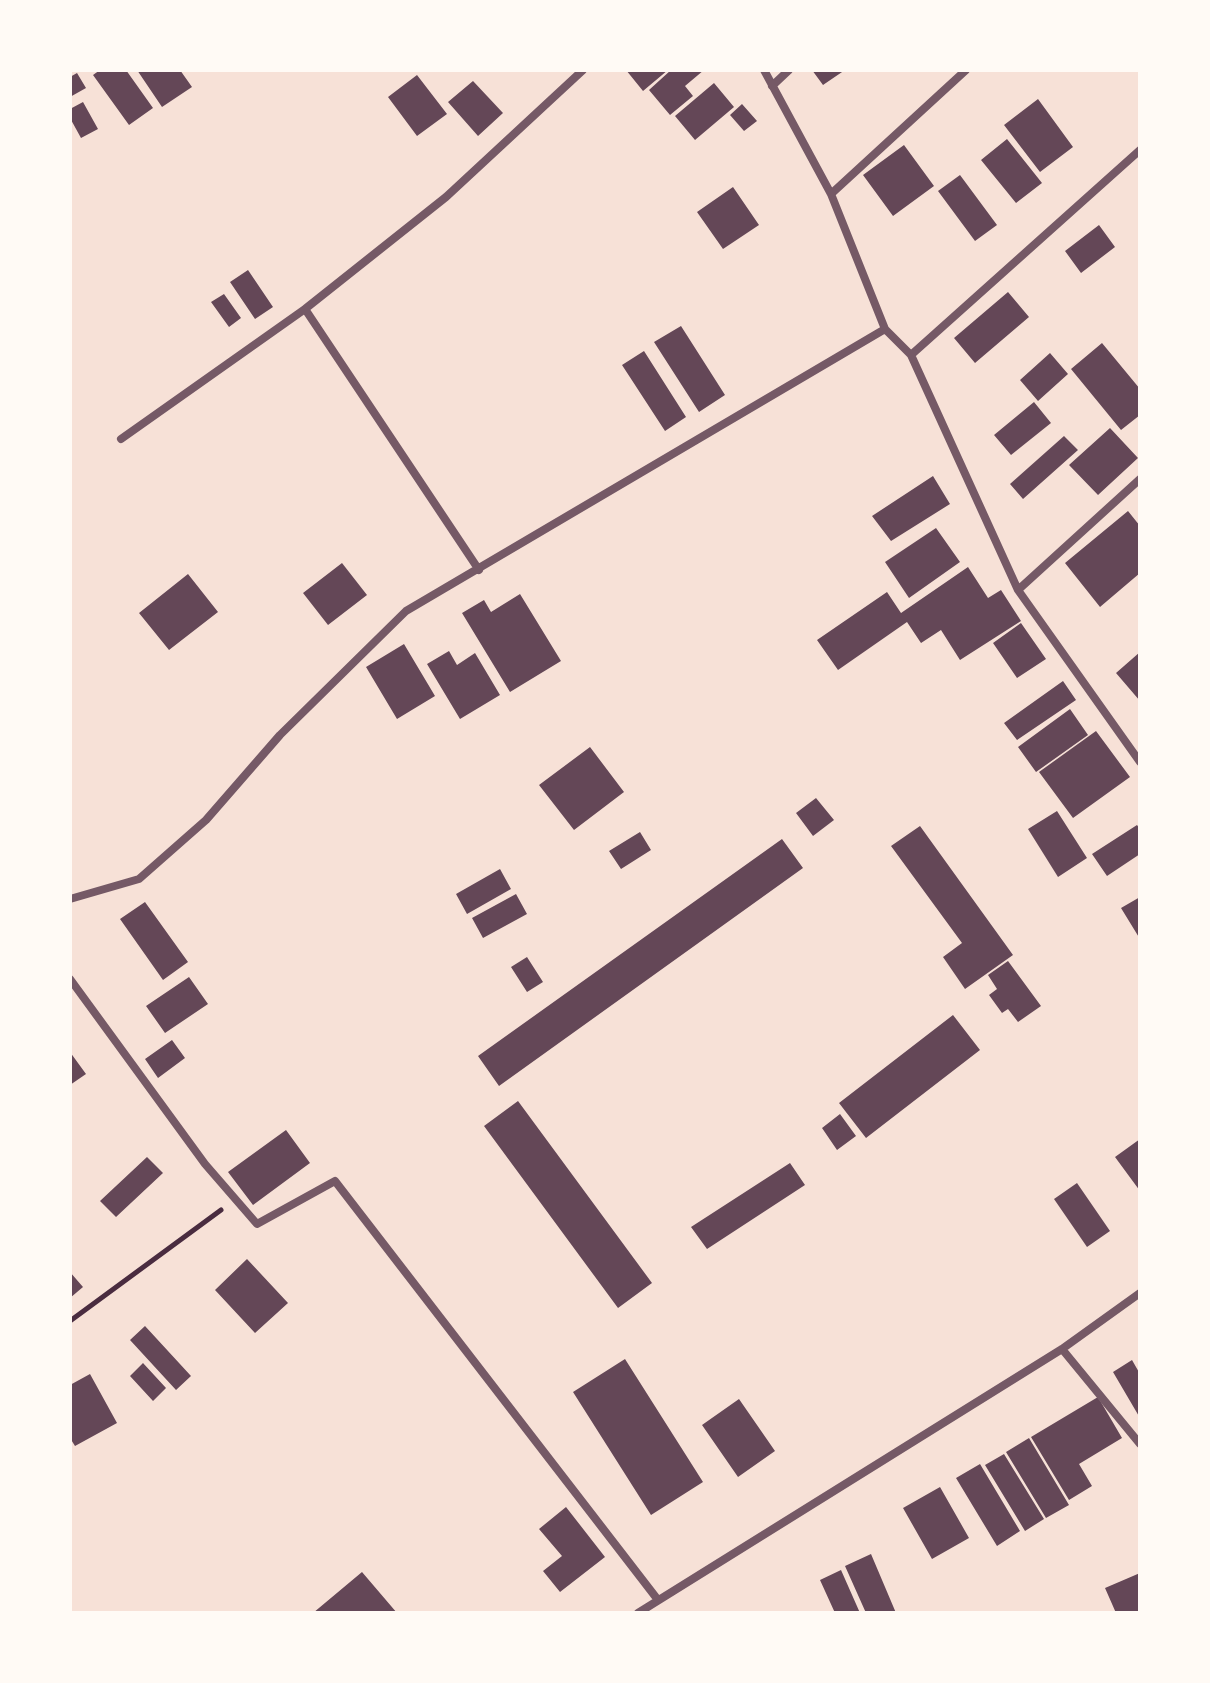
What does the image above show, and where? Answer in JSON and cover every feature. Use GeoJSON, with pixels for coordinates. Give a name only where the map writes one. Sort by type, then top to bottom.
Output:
{"type":"FeatureCollection","features":[{"type":"Feature","properties":{"kind":"street"},"geometry":{"type":"LineString","coordinates":[[121,439],[305,309],[446,197],[583,70]]}},
{"type":"Feature","properties":{"kind":"street"},"geometry":{"type":"LineString","coordinates":[[764,70],[831,194],[885,329],[911,355],[1018,590],[1140,762]]}},
{"type":"Feature","properties":{"kind":"street"},"geometry":{"type":"LineString","coordinates":[[772,86],[789,70]]}},
{"type":"Feature","properties":{"kind":"street"},"geometry":{"type":"LineString","coordinates":[[831,194],[966,70]]}},
{"type":"Feature","properties":{"kind":"street"},"geometry":{"type":"LineString","coordinates":[[911,355],[1140,150]]}},
{"type":"Feature","properties":{"kind":"street"},"geometry":{"type":"LineString","coordinates":[[305,309],[479,570]]}},
{"type":"Feature","properties":{"kind":"street"},"geometry":{"type":"LineString","coordinates":[[70,899],[139,879],[206,820],[280,735],[406,611],[885,329]]}},
{"type":"Feature","properties":{"kind":"street"},"geometry":{"type":"LineString","coordinates":[[1018,590],[1140,479]]}},
{"type":"Feature","properties":{"kind":"street"},"geometry":{"type":"LineString","coordinates":[[70,979],[205,1164],[257,1224],[335,1181],[658,1600]]}},
{"type":"Feature","properties":{"kind":"street"},"geometry":{"type":"LineString","coordinates":[[638,1613],[1062,1349],[1140,1293]]}},
{"type":"Feature","properties":{"kind":"street"},"geometry":{"type":"LineString","coordinates":[[1062,1349],[1140,1444]]}},
{"type":"Feature","properties":{"kind":"path"},"geometry":{"type":"LineString","coordinates":[[70,1321],[236,1199]]}},
{"type":"Feature","properties":{"kind":"building"},"geometry":{"type":"Polygon","coordinates":[[[100,70],[126,70],[153,108],[129,125],[93,75],[100,70]]]}},
{"type":"Feature","properties":{"kind":"building"},"geometry":{"type":"Polygon","coordinates":[[[137,70],[180,70],[192,87],[162,107],[137,70]]]}},
{"type":"Feature","properties":{"kind":"building"},"geometry":{"type":"Polygon","coordinates":[[[626,70],[668,70],[643,91],[626,70]]]}},
{"type":"Feature","properties":{"kind":"building"},"geometry":{"type":"Polygon","coordinates":[[[671,70],[704,70],[685,86],[693,96],[670,115],[649,90],[671,70]]]}},
{"type":"Feature","properties":{"kind":"building"},"geometry":{"type":"Polygon","coordinates":[[[812,70],[845,70],[823,85],[812,70]]]}},
{"type":"Feature","properties":{"kind":"building"},"geometry":{"type":"Polygon","coordinates":[[[77,73],[86,88],[70,97],[70,77],[77,73]]]}},
{"type":"Feature","properties":{"kind":"building"},"geometry":{"type":"Polygon","coordinates":[[[417,75],[447,114],[417,136],[388,97],[417,75]]]}},
{"type":"Feature","properties":{"kind":"building"},"geometry":{"type":"Polygon","coordinates":[[[473,81],[503,113],[478,136],[448,102],[473,81]]]}},
{"type":"Feature","properties":{"kind":"building"},"geometry":{"type":"Polygon","coordinates":[[[714,83],[734,107],[695,140],[675,116],[714,83]]]}},
{"type":"Feature","properties":{"kind":"building"},"geometry":{"type":"Polygon","coordinates":[[[1038,99],[1073,147],[1040,172],[1004,125],[1038,99]]]}},
{"type":"Feature","properties":{"kind":"building"},"geometry":{"type":"Polygon","coordinates":[[[83,102],[98,129],[81,138],[70,118],[70,109],[83,102]]]}},
{"type":"Feature","properties":{"kind":"building"},"geometry":{"type":"Polygon","coordinates":[[[742,104],[757,121],[744,131],[730,115],[742,104]]]}},
{"type":"Feature","properties":{"kind":"building"},"geometry":{"type":"Polygon","coordinates":[[[1007,139],[1042,183],[1016,203],[981,160],[1007,139]]]}},
{"type":"Feature","properties":{"kind":"building"},"geometry":{"type":"Polygon","coordinates":[[[904,145],[934,186],[893,216],[863,175],[904,145]]]}},
{"type":"Feature","properties":{"kind":"building"},"geometry":{"type":"Polygon","coordinates":[[[960,175],[997,225],[975,241],[938,191],[960,175]]]}},
{"type":"Feature","properties":{"kind":"building"},"geometry":{"type":"Polygon","coordinates":[[[733,187],[759,225],[723,249],[697,212],[733,187]]]}},
{"type":"Feature","properties":{"kind":"building"},"geometry":{"type":"Polygon","coordinates":[[[1099,225],[1115,247],[1081,273],[1065,251],[1099,225]]]}},
{"type":"Feature","properties":{"kind":"building"},"geometry":{"type":"Polygon","coordinates":[[[248,270],[273,307],[255,319],[230,282],[248,270]]]}},
{"type":"Feature","properties":{"kind":"building"},"geometry":{"type":"Polygon","coordinates":[[[1008,292],[1029,317],[975,363],[954,338],[1008,292]]]}},
{"type":"Feature","properties":{"kind":"building"},"geometry":{"type":"Polygon","coordinates":[[[224,294],[241,318],[229,327],[211,302],[224,294]]]}},
{"type":"Feature","properties":{"kind":"building"},"geometry":{"type":"Polygon","coordinates":[[[681,326],[725,395],[699,412],[654,342],[681,326]]]}},
{"type":"Feature","properties":{"kind":"building"},"geometry":{"type":"Polygon","coordinates":[[[1102,343],[1140,389],[1140,415],[1121,430],[1071,369],[1102,343]]]}},
{"type":"Feature","properties":{"kind":"building"},"geometry":{"type":"Polygon","coordinates":[[[644,351],[686,417],[665,431],[622,365],[644,351]]]}},
{"type":"Feature","properties":{"kind":"building"},"geometry":{"type":"Polygon","coordinates":[[[1050,353],[1068,374],[1038,401],[1020,380],[1050,353]]]}},
{"type":"Feature","properties":{"kind":"building"},"geometry":{"type":"Polygon","coordinates":[[[1034,402],[1051,423],[1011,455],[994,435],[1034,402]]]}},
{"type":"Feature","properties":{"kind":"building"},"geometry":{"type":"Polygon","coordinates":[[[1110,428],[1138,458],[1098,495],[1069,465],[1110,428]]]}},
{"type":"Feature","properties":{"kind":"building"},"geometry":{"type":"Polygon","coordinates":[[[1064,436],[1078,450],[1023,499],[1010,484],[1064,436]]]}},
{"type":"Feature","properties":{"kind":"building"},"geometry":{"type":"Polygon","coordinates":[[[933,476],[950,504],[891,541],[872,516],[933,476]]]}},
{"type":"Feature","properties":{"kind":"building"},"geometry":{"type":"Polygon","coordinates":[[[1128,511],[1140,526],[1140,573],[1100,607],[1065,563],[1128,511]]]}},
{"type":"Feature","properties":{"kind":"building"},"geometry":{"type":"Polygon","coordinates":[[[936,528],[960,562],[909,598],[885,562],[936,528]]]}},
{"type":"Feature","properties":{"kind":"building"},"geometry":{"type":"Polygon","coordinates":[[[342,563],[367,595],[328,625],[303,593],[342,563]]]}},
{"type":"Feature","properties":{"kind":"building"},"geometry":{"type":"Polygon","coordinates":[[[968,567],[988,598],[1001,590],[1021,621],[960,660],[941,630],[921,643],[907,622],[838,670],[817,640],[887,592],[901,613],[968,567]]]}},
{"type":"Feature","properties":{"kind":"building"},"geometry":{"type":"Polygon","coordinates":[[[188,574],[218,612],[169,650],[139,613],[188,574]]]}},
{"type":"Feature","properties":{"kind":"building"},"geometry":{"type":"Polygon","coordinates":[[[520,594],[561,661],[510,692],[462,613],[484,600],[491,612],[520,594]]]}},
{"type":"Feature","properties":{"kind":"building"},"geometry":{"type":"Polygon","coordinates":[[[1021,623],[1046,659],[1017,678],[993,643],[1021,623]]]}},
{"type":"Feature","properties":{"kind":"building"},"geometry":{"type":"Polygon","coordinates":[[[404,644],[435,696],[397,719],[366,667],[404,644]]]}},
{"type":"Feature","properties":{"kind":"building"},"geometry":{"type":"Polygon","coordinates":[[[449,651],[457,665],[475,653],[500,695],[460,719],[427,664],[449,651]]]}},
{"type":"Feature","properties":{"kind":"building"},"geometry":{"type":"Polygon","coordinates":[[[1140,652],[1140,701],[1116,673],[1140,652]]]}},
{"type":"Feature","properties":{"kind":"building"},"geometry":{"type":"Polygon","coordinates":[[[1063,681],[1076,700],[1017,740],[1004,723],[1063,681]]]}},
{"type":"Feature","properties":{"kind":"building"},"geometry":{"type":"Polygon","coordinates":[[[1070,709],[1088,735],[1036,772],[1018,747],[1070,709]]]}},
{"type":"Feature","properties":{"kind":"building"},"geometry":{"type":"Polygon","coordinates":[[[1096,731],[1130,777],[1073,818],[1039,772],[1096,731]]]}},
{"type":"Feature","properties":{"kind":"building"},"geometry":{"type":"Polygon","coordinates":[[[590,747],[624,792],[574,830],[539,785],[590,747]]]}},
{"type":"Feature","properties":{"kind":"building"},"geometry":{"type":"Polygon","coordinates":[[[816,798],[834,820],[813,836],[796,813],[816,798]]]}},
{"type":"Feature","properties":{"kind":"building"},"geometry":{"type":"Polygon","coordinates":[[[1057,811],[1087,858],[1058,877],[1028,829],[1057,811]]]}},
{"type":"Feature","properties":{"kind":"building"},"geometry":{"type":"Polygon","coordinates":[[[1137,825],[1140,829],[1140,854],[1107,876],[1092,854],[1137,825]]]}},
{"type":"Feature","properties":{"kind":"building"},"geometry":{"type":"Polygon","coordinates":[[[920,826],[1013,955],[965,989],[943,957],[962,943],[891,846],[920,826]]]}},
{"type":"Feature","properties":{"kind":"building"},"geometry":{"type":"Polygon","coordinates":[[[640,832],[651,850],[621,869],[609,851],[640,832]]]}},
{"type":"Feature","properties":{"kind":"building"},"geometry":{"type":"Polygon","coordinates":[[[782,839],[803,868],[499,1086],[478,1056],[782,839]]]}},
{"type":"Feature","properties":{"kind":"building"},"geometry":{"type":"Polygon","coordinates":[[[500,869],[511,889],[467,914],[456,894],[500,869]]]}},
{"type":"Feature","properties":{"kind":"building"},"geometry":{"type":"Polygon","coordinates":[[[516,894],[527,914],[483,938],[472,918],[516,894]]]}},
{"type":"Feature","properties":{"kind":"building"},"geometry":{"type":"Polygon","coordinates":[[[1140,897],[1140,939],[1121,908],[1140,897]]]}},
{"type":"Feature","properties":{"kind":"building"},"geometry":{"type":"Polygon","coordinates":[[[145,902],[188,962],[163,980],[120,919],[145,902]]]}},
{"type":"Feature","properties":{"kind":"building"},"geometry":{"type":"Polygon","coordinates":[[[527,957],[543,982],[527,992],[511,967],[527,957]]]}},
{"type":"Feature","properties":{"kind":"building"},"geometry":{"type":"Polygon","coordinates":[[[1008,961],[1041,1006],[1018,1022],[1008,1009],[1002,1013],[989,995],[997,989],[988,975],[1008,961]]]}},
{"type":"Feature","properties":{"kind":"building"},"geometry":{"type":"Polygon","coordinates":[[[189,977],[208,1004],[165,1033],[146,1006],[189,977]]]}},
{"type":"Feature","properties":{"kind":"building"},"geometry":{"type":"Polygon","coordinates":[[[953,1015],[980,1050],[866,1138],[839,1103],[953,1015]]]}},
{"type":"Feature","properties":{"kind":"building"},"geometry":{"type":"Polygon","coordinates":[[[172,1040],[185,1058],[158,1078],[145,1059],[172,1040]]]}},
{"type":"Feature","properties":{"kind":"building"},"geometry":{"type":"Polygon","coordinates":[[[70,1052],[86,1074],[70,1085],[70,1052]]]}},
{"type":"Feature","properties":{"kind":"building"},"geometry":{"type":"Polygon","coordinates":[[[518,1101],[652,1283],[618,1308],[484,1126],[518,1101]]]}},
{"type":"Feature","properties":{"kind":"building"},"geometry":{"type":"Polygon","coordinates":[[[840,1114],[856,1136],[837,1150],[822,1128],[840,1114]]]}},
{"type":"Feature","properties":{"kind":"building"},"geometry":{"type":"Polygon","coordinates":[[[286,1130],[310,1163],[253,1205],[228,1172],[286,1130]]]}},
{"type":"Feature","properties":{"kind":"building"},"geometry":{"type":"Polygon","coordinates":[[[1140,1139],[1140,1191],[1115,1157],[1140,1139]]]}},
{"type":"Feature","properties":{"kind":"building"},"geometry":{"type":"Polygon","coordinates":[[[147,1157],[163,1173],[116,1217],[100,1201],[147,1157]]]}},
{"type":"Feature","properties":{"kind":"building"},"geometry":{"type":"Polygon","coordinates":[[[790,1163],[805,1185],[707,1249],[691,1227],[790,1163]]]}},
{"type":"Feature","properties":{"kind":"building"},"geometry":{"type":"Polygon","coordinates":[[[1077,1183],[1110,1231],[1087,1247],[1054,1199],[1077,1183]]]}},
{"type":"Feature","properties":{"kind":"building"},"geometry":{"type":"Polygon","coordinates":[[[247,1259],[288,1303],[255,1333],[215,1290],[247,1259]]]}},
{"type":"Feature","properties":{"kind":"building"},"geometry":{"type":"Polygon","coordinates":[[[70,1272],[83,1287],[70,1298],[70,1272]]]}},
{"type":"Feature","properties":{"kind":"building"},"geometry":{"type":"Polygon","coordinates":[[[145,1326],[191,1376],[176,1390],[130,1340],[145,1326]]]}},
{"type":"Feature","properties":{"kind":"building"},"geometry":{"type":"Polygon","coordinates":[[[625,1359],[703,1482],[651,1515],[573,1392],[625,1359]]]}},
{"type":"Feature","properties":{"kind":"building"},"geometry":{"type":"Polygon","coordinates":[[[1132,1360],[1140,1374],[1140,1418],[1113,1372],[1132,1360]]]}},
{"type":"Feature","properties":{"kind":"building"},"geometry":{"type":"Polygon","coordinates":[[[143,1363],[166,1388],[153,1401],[130,1376],[143,1363]]]}},
{"type":"Feature","properties":{"kind":"building"},"geometry":{"type":"Polygon","coordinates":[[[90,1374],[117,1423],[75,1446],[70,1438],[70,1385],[90,1374]]]}},
{"type":"Feature","properties":{"kind":"building"},"geometry":{"type":"Polygon","coordinates":[[[1098,1397],[1122,1438],[1079,1464],[1092,1486],[1069,1500],[1031,1437],[1098,1397]]]}},
{"type":"Feature","properties":{"kind":"building"},"geometry":{"type":"Polygon","coordinates":[[[739,1399],[775,1451],[738,1477],[702,1425],[739,1399]]]}},
{"type":"Feature","properties":{"kind":"building"},"geometry":{"type":"Polygon","coordinates":[[[1029,1438],[1069,1505],[1046,1518],[1006,1452],[1029,1438]]]}},
{"type":"Feature","properties":{"kind":"building"},"geometry":{"type":"Polygon","coordinates":[[[1004,1454],[1044,1519],[1025,1531],[985,1465],[1004,1454]]]}},
{"type":"Feature","properties":{"kind":"building"},"geometry":{"type":"Polygon","coordinates":[[[980,1464],[1020,1531],[997,1546],[956,1478],[980,1464]]]}},
{"type":"Feature","properties":{"kind":"building"},"geometry":{"type":"Polygon","coordinates":[[[940,1487],[969,1538],[932,1559],[903,1508],[940,1487]]]}},
{"type":"Feature","properties":{"kind":"building"},"geometry":{"type":"Polygon","coordinates":[[[566,1507],[605,1557],[560,1592],[543,1571],[562,1556],[539,1529],[566,1507]]]}},
{"type":"Feature","properties":{"kind":"building"},"geometry":{"type":"Polygon","coordinates":[[[871,1554],[896,1613],[866,1613],[845,1566],[871,1554]]]}},
{"type":"Feature","properties":{"kind":"building"},"geometry":{"type":"Polygon","coordinates":[[[841,1570],[860,1613],[835,1613],[820,1580],[841,1570]]]}},
{"type":"Feature","properties":{"kind":"building"},"geometry":{"type":"Polygon","coordinates":[[[362,1572],[397,1613],[313,1613],[362,1572]]]}},
{"type":"Feature","properties":{"kind":"building"},"geometry":{"type":"Polygon","coordinates":[[[1140,1573],[1140,1610],[1116,1613],[1105,1588],[1140,1573]]]}}]}
